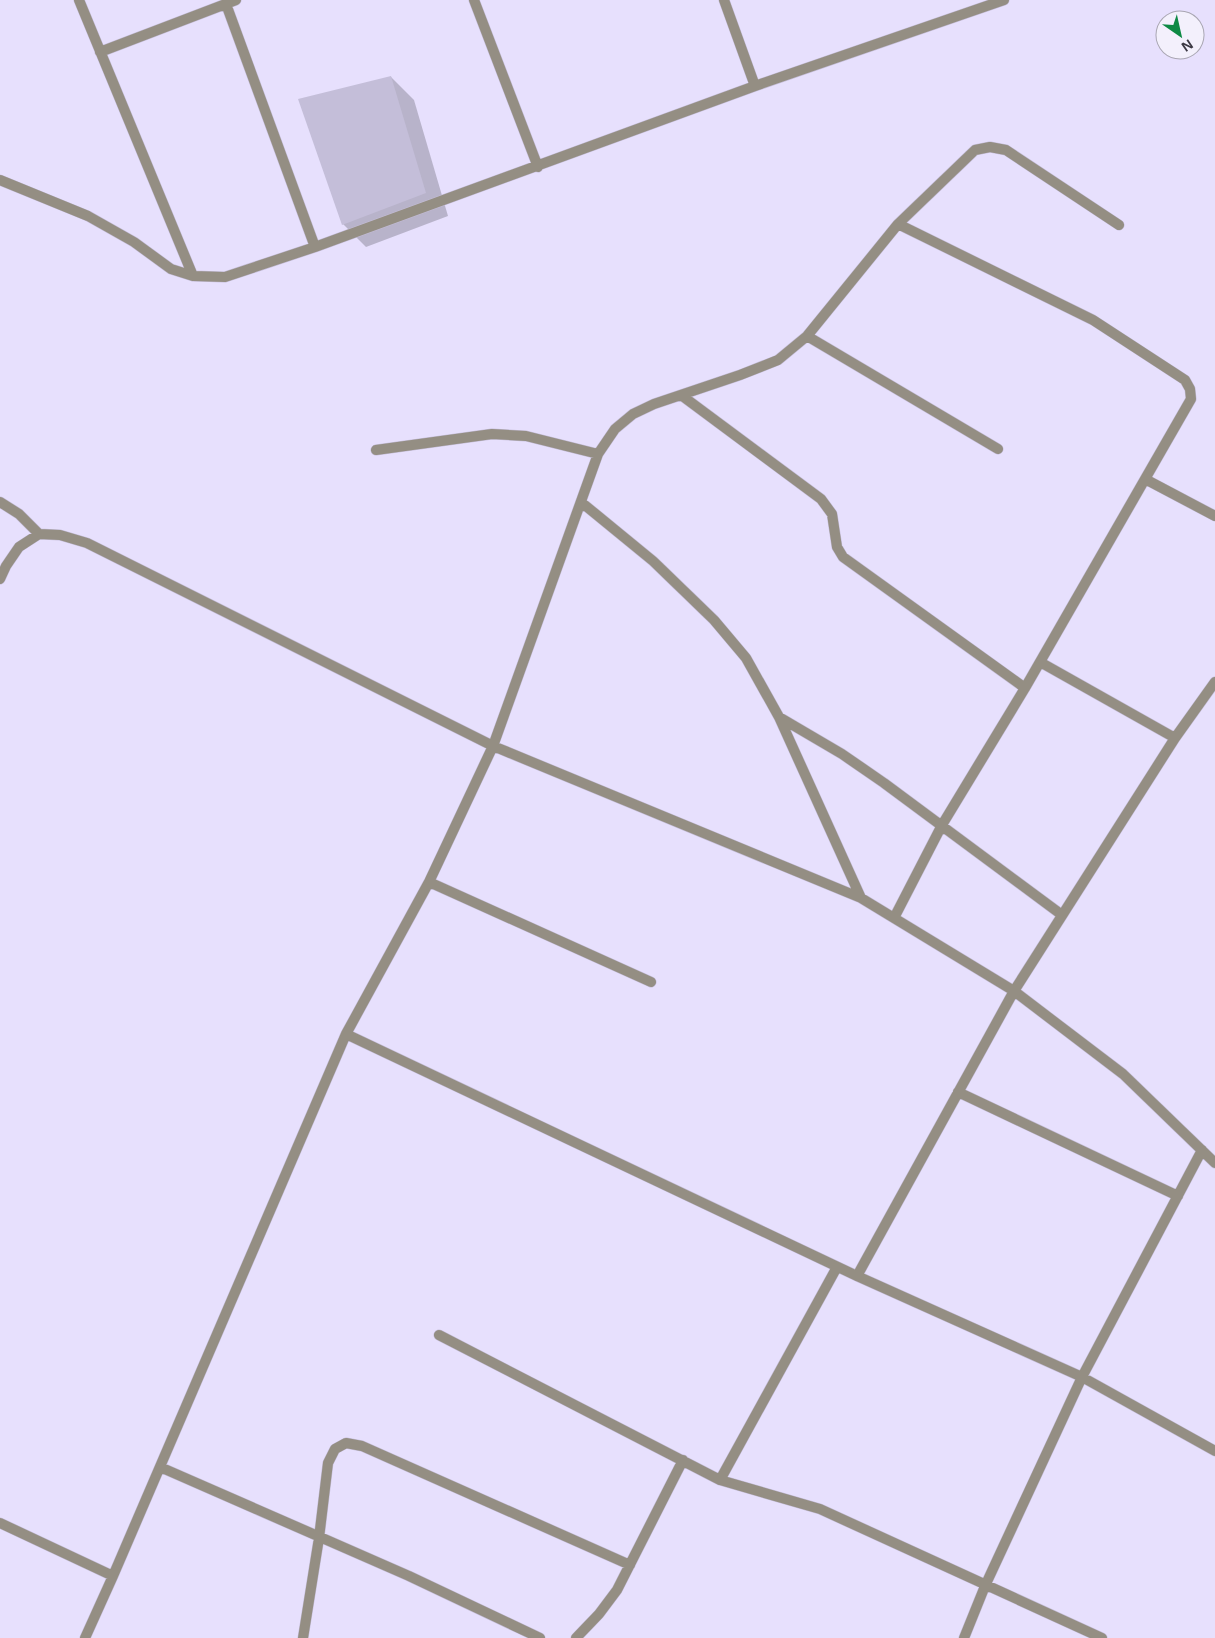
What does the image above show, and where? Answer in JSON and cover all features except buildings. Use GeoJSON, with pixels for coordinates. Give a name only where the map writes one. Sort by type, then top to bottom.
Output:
{"type":"FeatureCollection","features":[{"type":"Feature","properties":{"kind":"street"},"geometry":{"type":"LineString","coordinates":[[79,0],[193,276]]}},
{"type":"Feature","properties":{"kind":"street"},"geometry":{"type":"LineString","coordinates":[[474,0],[538,166]]}},
{"type":"Feature","properties":{"kind":"street"},"geometry":{"type":"LineString","coordinates":[[724,0],[755,86]]}},
{"type":"Feature","properties":{"kind":"street"},"geometry":{"type":"LineString","coordinates":[[0,180],[88,216],[134,242],[171,270],[193,276],[225,277],[316,247],[985,3],[1004,0]]}},
{"type":"Feature","properties":{"kind":"street"},"geometry":{"type":"LineString","coordinates":[[100,52],[231,2],[316,247]]}},
{"type":"Feature","properties":{"kind":"street"},"geometry":{"type":"LineString","coordinates":[[85,1638],[346,1034],[429,882],[493,746],[598,454],[615,429],[633,414],[654,404],[778,360],[807,336],[898,224],[975,150],[990,147],[1006,150],[1119,224]]}},
{"type":"Feature","properties":{"kind":"street"},"geometry":{"type":"LineString","coordinates":[[894,918],[942,825],[1025,688],[1191,399],[1190,388],[1185,380],[1093,320],[898,224]]}},
{"type":"Feature","properties":{"kind":"street"},"geometry":{"type":"LineString","coordinates":[[807,336],[998,449]]}},
{"type":"Feature","properties":{"kind":"street"},"geometry":{"type":"LineString","coordinates":[[681,395],[820,499],[832,514],[837,547],[843,556],[1025,688]]}},
{"type":"Feature","properties":{"kind":"street"},"geometry":{"type":"LineString","coordinates":[[376,450],[492,434],[526,436],[598,454]]}},
{"type":"Feature","properties":{"kind":"street"},"geometry":{"type":"LineString","coordinates":[[1145,479],[1215,516]]}},
{"type":"Feature","properties":{"kind":"street"},"geometry":{"type":"LineString","coordinates":[[0,502],[20,514],[39,534]]}},
{"type":"Feature","properties":{"kind":"street"},"geometry":{"type":"LineString","coordinates":[[581,502],[653,561],[714,620],[746,658],[779,717],[861,898]]}},
{"type":"Feature","properties":{"kind":"street"},"geometry":{"type":"LineString","coordinates":[[0,579],[6,566],[20,547],[39,534],[60,535],[87,543],[493,746],[861,898],[1014,991],[1123,1074],[1215,1163]]}},
{"type":"Feature","properties":{"kind":"street"},"geometry":{"type":"LineString","coordinates":[[1040,662],[1175,738]]}},
{"type":"Feature","properties":{"kind":"street"},"geometry":{"type":"LineString","coordinates":[[857,1276],[1014,991],[1175,738],[1215,682]]}},
{"type":"Feature","properties":{"kind":"street"},"geometry":{"type":"LineString","coordinates":[[779,717],[842,754],[942,825],[1062,915]]}},
{"type":"Feature","properties":{"kind":"street"},"geometry":{"type":"LineString","coordinates":[[429,882],[651,982]]}},
{"type":"Feature","properties":{"kind":"street"},"geometry":{"type":"LineString","coordinates":[[346,1034],[837,1267],[1082,1376],[1215,1451]]}},
{"type":"Feature","properties":{"kind":"street"},"geometry":{"type":"LineString","coordinates":[[958,1092],[1178,1196]]}},
{"type":"Feature","properties":{"kind":"street"},"geometry":{"type":"LineString","coordinates":[[964,1638],[985,1586],[1082,1376],[1202,1150]]}},
{"type":"Feature","properties":{"kind":"street"},"geometry":{"type":"LineString","coordinates":[[720,1480],[837,1267]]}},
{"type":"Feature","properties":{"kind":"street"},"geometry":{"type":"LineString","coordinates":[[439,1335],[720,1480],[820,1509],[1102,1638]]}},
{"type":"Feature","properties":{"kind":"street"},"geometry":{"type":"LineString","coordinates":[[303,1638],[319,1538],[328,1463],[335,1449],[346,1443],[362,1446],[630,1566]]}},
{"type":"Feature","properties":{"kind":"street"},"geometry":{"type":"LineString","coordinates":[[576,1638],[599,1614],[617,1590],[684,1460]]}},
{"type":"Feature","properties":{"kind":"street"},"geometry":{"type":"LineString","coordinates":[[160,1467],[409,1576],[540,1638]]}},
{"type":"Feature","properties":{"kind":"street"},"geometry":{"type":"LineString","coordinates":[[0,1523],[113,1576]]}}]}
